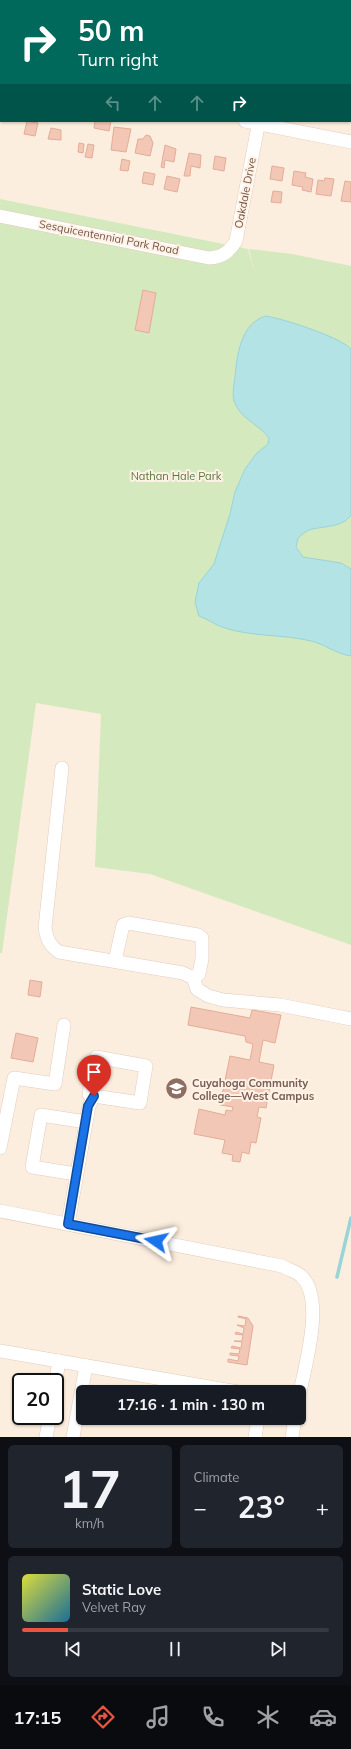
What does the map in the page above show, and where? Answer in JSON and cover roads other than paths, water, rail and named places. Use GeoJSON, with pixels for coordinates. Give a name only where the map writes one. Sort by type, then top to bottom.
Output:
{"type":"FeatureCollection","features":[{"type":"Feature","properties":{"kind":"street"},"geometry":{"type":"LineString","coordinates":[[259,122],[351,142]]}},
{"type":"Feature","properties":{"kind":"street","name":"Oakdale Drive"},"geometry":{"type":"LineString","coordinates":[[218,257],[225,254],[236,241],[259,122]]}},
{"type":"Feature","properties":{"kind":"street","name":"Sesquicentennial Park Road"},"geometry":{"type":"LineString","coordinates":[[0,216],[209,258],[218,257]]}},
{"type":"Feature","properties":{"kind":"street"},"geometry":{"type":"LineString","coordinates":[[62,768],[45,928],[47,939],[52,947],[59,952],[183,973],[192,978],[197,989],[208,996],[223,1000],[280,1005],[351,1019]]}},
{"type":"Feature","properties":{"kind":"street"},"geometry":{"type":"LineString","coordinates":[[115,961],[123,925],[128,923],[198,935],[202,938],[202,959],[199,974],[192,978]]}},
{"type":"Feature","properties":{"kind":"street"},"geometry":{"type":"LineString","coordinates":[[0,1148],[2,1128],[14,1078],[55,1084],[64,1025]]}},
{"type":"Feature","properties":{"kind":"street"},"geometry":{"type":"LineString","coordinates":[[96,1057],[146,1066],[140,1103],[94,1096],[88,1094],[96,1057]]}},
{"type":"Feature","properties":{"kind":"street"},"geometry":{"type":"LineString","coordinates":[[68,1224],[88,1106],[94,1096]]}},
{"type":"Feature","properties":{"kind":"street"},"geometry":{"type":"LineString","coordinates":[[76,1174],[32,1167],[42,1115],[86,1122]]}},
{"type":"Feature","properties":{"kind":"street"},"geometry":{"type":"LineString","coordinates":[[0,1211],[284,1267],[301,1276],[310,1290],[313,1317],[301,1385]]}},
{"type":"Feature","properties":{"kind":"street"},"geometry":{"type":"LineString","coordinates":[[0,1351],[197,1385]]}},
{"type":"Feature","properties":{"kind":"street"},"geometry":{"type":"LineString","coordinates":[[57,1373],[59,1361]]}},
{"type":"Feature","properties":{"kind":"street"},"geometry":{"type":"LineString","coordinates":[[74,1437],[86,1366]]}},
{"type":"Feature","properties":{"kind":"street"},"geometry":{"type":"LineString","coordinates":[[46,1437],[48,1425]]}},
{"type":"Feature","properties":{"kind":"street"},"geometry":{"type":"LineString","coordinates":[[255,1437],[257,1425]]}},
{"type":"Feature","properties":{"kind":"street"},"geometry":{"type":"LineString","coordinates":[[292,1437],[294,1425]]}},
{"type":"Feature","properties":{"kind":"water"},"geometry":{"type":"Polygon","coordinates":[[[266,316],[324,334],[345,344],[351,349],[351,515],[343,522],[332,526],[309,530],[298,538],[296,547],[303,557],[341,563],[351,569],[351,656],[311,641],[289,637],[255,634],[222,627],[199,616],[195,602],[199,583],[214,564],[230,514],[235,492],[245,469],[256,454],[268,444],[269,438],[245,417],[237,407],[233,395],[237,359],[242,340],[251,325],[266,316]]]}},
{"type":"Feature","properties":{"kind":"waterway"},"geometry":{"type":"LineString","coordinates":[[337,1277],[351,1218]]}},
{"type":"Feature","properties":{"kind":"place","name":"Cuyahoga Community College—West Campus"},"geometry":{"type":"Point","coordinates":[176,1089]}},
{"type":"Feature","properties":{"kind":"park label","name":"Nathan Hale Park"},"geometry":{"type":"Point","coordinates":[176,476]}}]}
